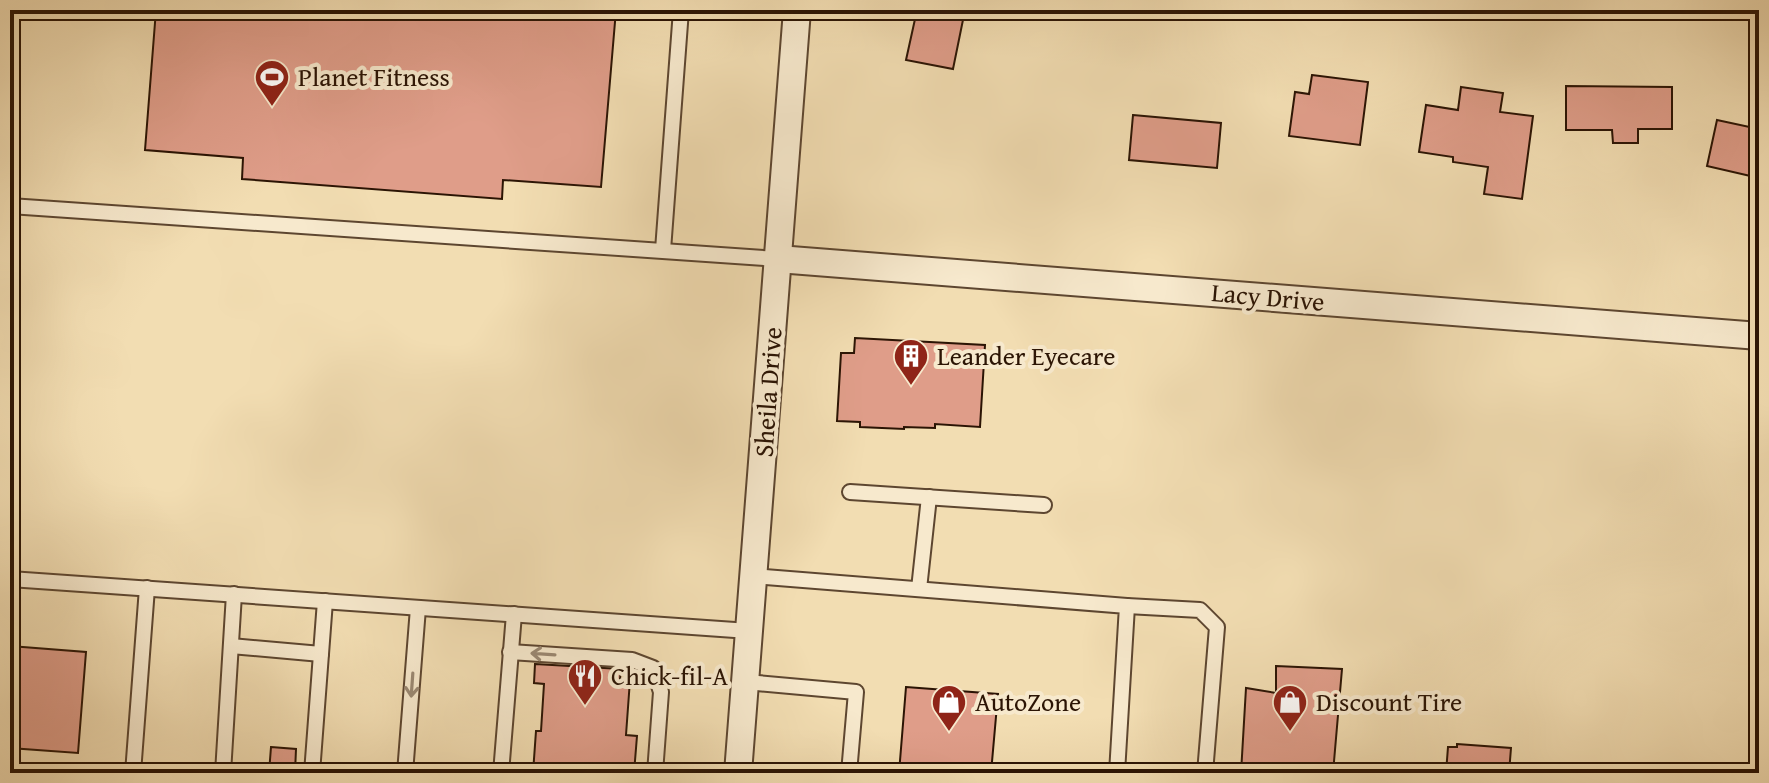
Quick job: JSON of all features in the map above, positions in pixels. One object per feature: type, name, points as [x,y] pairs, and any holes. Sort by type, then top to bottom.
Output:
[{"type":"street","name":"Sheila Drive","points":[[738,773],[797,10]]},
{"type":"street","name":"Lacy Drive","points":[[778,259],[1759,336]]},
{"type":"lane","points":[[663,250],[681,10]]},
{"type":"lane","points":[[10,206],[778,259]]},
{"type":"lane","points":[[850,492],[1044,505]]},
{"type":"lane","points":[[919,589],[929,497]]},
{"type":"lane","points":[[753,576],[1200,610],[1217,627],[1205,773]]},
{"type":"lane","points":[[10,579],[749,631]]},
{"type":"lane","points":[[133,773],[147,588]]},
{"type":"lane","points":[[223,773],[234,594]]},
{"type":"lane","points":[[312,773],[325,601]]},
{"type":"lane","points":[[1117,773],[1127,606]]},
{"type":"lane","points":[[405,773],[418,608]]},
{"type":"lane","points":[[501,773],[514,614]]},
{"type":"lane","points":[[231,646],[321,654]]},
{"type":"lane","points":[[510,652],[632,660],[653,668],[661,692],[655,773]]},
{"type":"lane","points":[[746,682],[856,692],[849,773]]},
{"type":"building","points":[[156,10],[616,10],[601,187],[503,180],[502,199],[242,179],[243,158],[145,150]]},
{"type":"building","points":[[917,10],[965,10],[953,69],[906,60]]},
{"type":"building","points":[[1312,75],[1368,82],[1360,145],[1289,136],[1295,92],[1309,94]]},
{"type":"building","points":[[1566,86],[1672,87],[1672,129],[1638,129],[1638,143],[1613,143],[1612,130],[1566,130]]},
{"type":"building","points":[[1461,87],[1503,93],[1500,112],[1533,116],[1522,199],[1484,194],[1488,167],[1453,162],[1453,157],[1419,152],[1426,105],[1458,110]]},
{"type":"building","points":[[1133,115],[1221,123],[1217,168],[1129,160]]},
{"type":"building","points":[[1717,120],[1759,129],[1759,178],[1707,166]]},
{"type":"building","name":"Leander Eyecare","points":[[855,338],[985,345],[980,427],[935,424],[935,428],[904,429],[860,427],[860,422],[837,421],[841,353],[854,353]]},
{"type":"building","points":[[10,646],[86,652],[78,753],[10,748]]},
{"type":"building","name":"Chick-fil-A","points":[[535,664],[621,669],[620,679],[630,680],[626,735],[637,736],[634,773],[533,773],[536,731],[541,731],[544,684],[534,683]]},
{"type":"building","name":"Discount Tire","points":[[1276,666],[1342,669],[1333,773],[1241,773],[1246,688],[1276,693]]},
{"type":"building","name":"AutoZone","points":[[906,687],[998,694],[991,773],[899,773]]},
{"type":"building","points":[[1457,744],[1511,748],[1509,773],[1446,773],[1448,747],[1457,747]]},
{"type":"building","points":[[271,747],[296,749],[295,773],[269,773]]},
{"type":"place","name":"Planet Fitness","points":[[272,108]]},
{"type":"place","name":"Leander Eyecare","points":[[911,387]]},
{"type":"place","name":"Chick-fil-A","points":[[585,707]]},
{"type":"place","name":"AutoZone","points":[[949,733]]},
{"type":"place","name":"Discount Tire","points":[[1290,733]]}]
